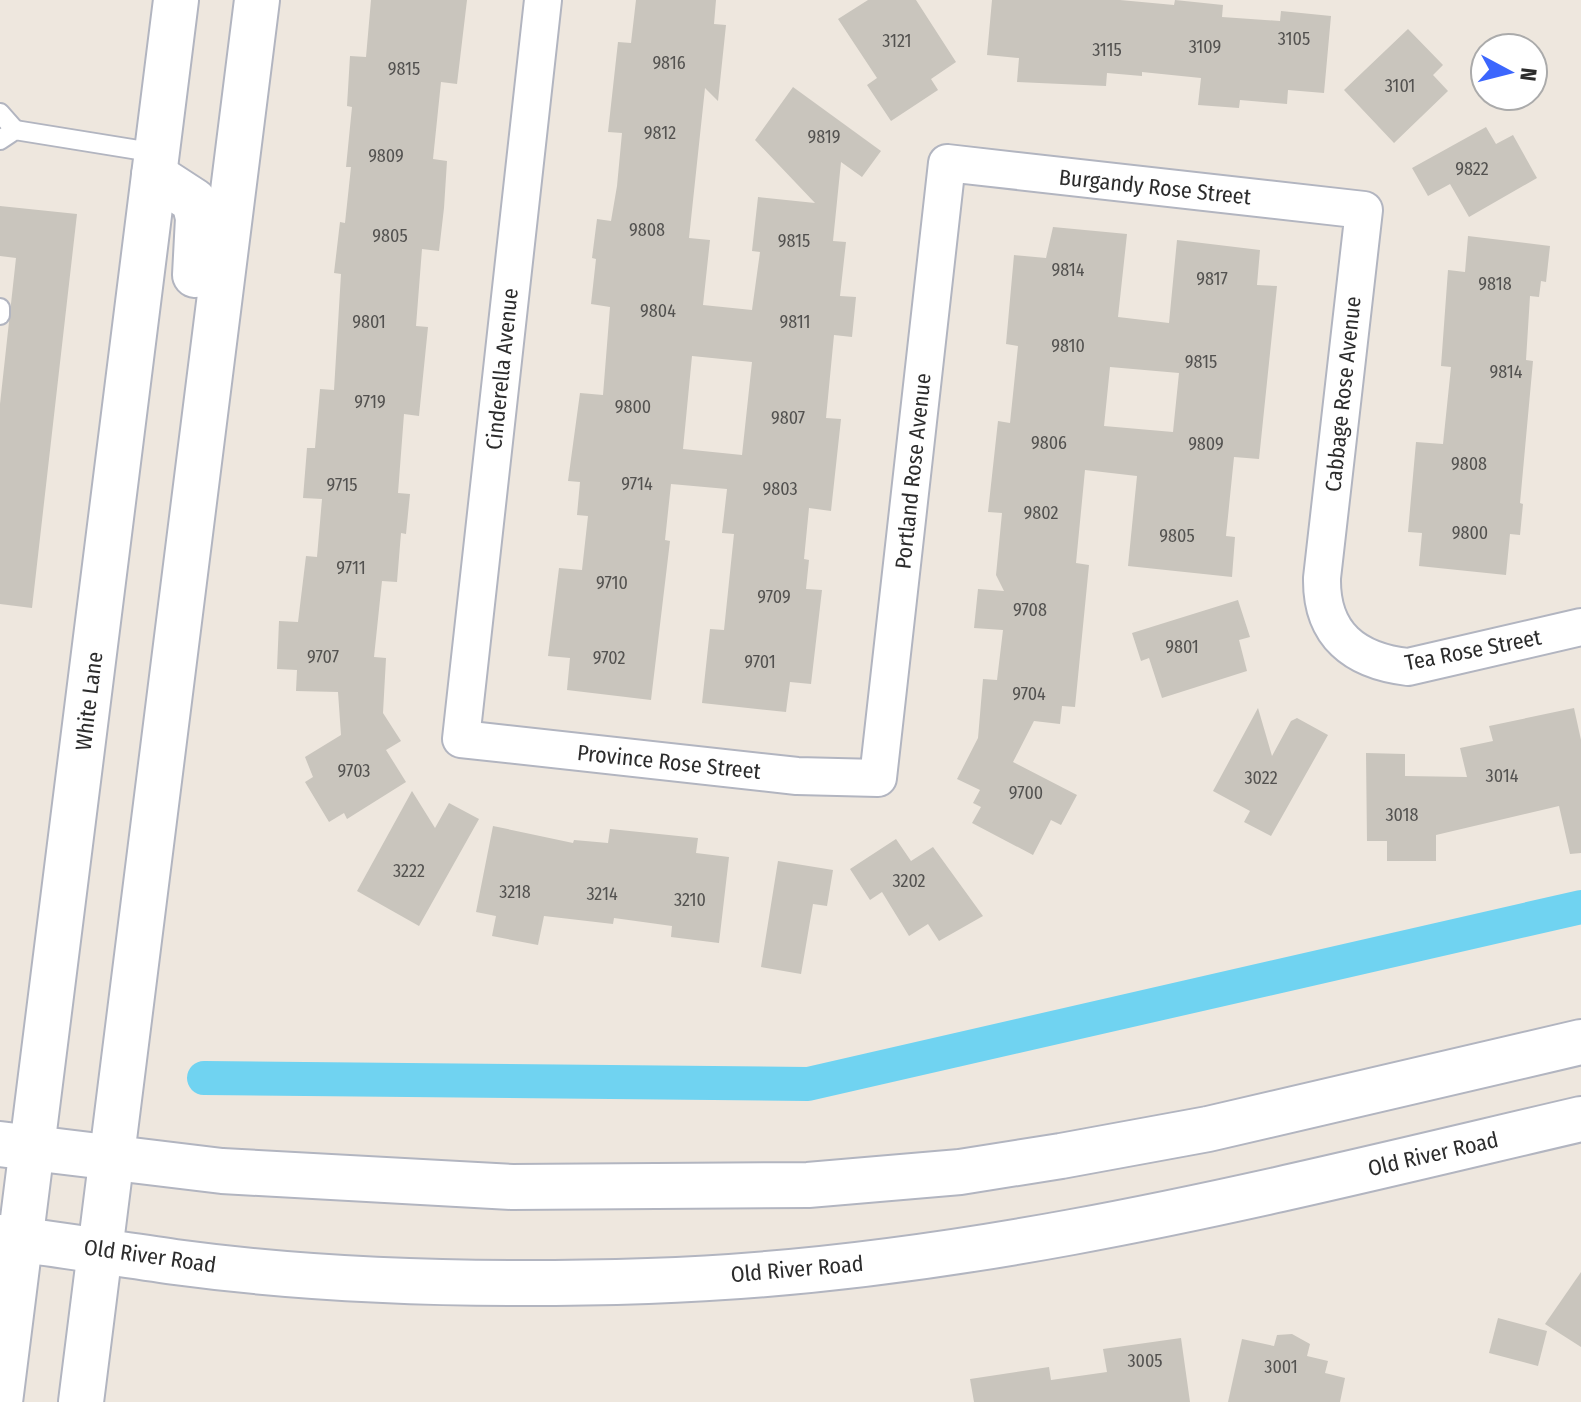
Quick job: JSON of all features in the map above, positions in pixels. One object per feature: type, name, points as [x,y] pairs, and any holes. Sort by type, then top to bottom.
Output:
[{"type":"main road","name":"White Lane","points":[[0,1402],[16,1145],[156,164],[176,0]]},
{"type":"main road","points":[[81,1402],[257,0]]},
{"type":"main road","points":[[156,164],[194,201],[198,218],[188,368],[192,394],[204,414]]},
{"type":"main road","points":[[16,1145],[222,1171],[512,1187],[808,1185],[960,1172],[1208,1129],[1581,1042]]},
{"type":"main road","name":"Old River Road","points":[[10,1238],[174,1262],[333,1277],[492,1283],[651,1281],[810,1270],[968,1252],[1072,1234],[1226,1203],[1581,1119]]},
{"type":"street","name":"Cinderella Avenue","points":[[461,739],[543,0]]},
{"type":"street","name":"Burgandy Rose Street","points":[[947,163],[1364,210]]},
{"type":"street","name":"Portland Rose Avenue","points":[[878,778],[947,163]]},
{"type":"street","name":"Cabbage Rose Avenue","points":[[1322,578],[1364,210]]},
{"type":"street","name":"Tea Rose Street","points":[[1322,578],[1327,614],[1339,635],[1357,653],[1379,664],[1408,667],[1581,627]]},
{"type":"street","name":"Province Rose Street","points":[[461,739],[797,776],[878,778]]},
{"type":"lane","points":[[0,113],[8,135],[156,164]]},
{"type":"lane","points":[[0,308],[0,315]]},
{"type":"building","points":[[371,0],[467,0],[457,84],[441,82],[433,159],[447,161],[444,208],[439,251],[422,249],[416,326],[428,327],[419,416],[404,414],[398,493],[410,494],[406,534],[401,533],[397,582],[382,581],[374,657],[386,658],[383,713],[401,741],[386,750],[406,782],[347,819],[344,813],[329,822],[305,782],[313,777],[305,757],[341,735],[338,692],[296,691],[297,670],[277,669],[279,621],[298,622],[306,556],[317,557],[322,499],[303,498],[307,448],[315,448],[320,389],[334,390],[341,274],[334,273],[340,222],[345,223],[351,167],[346,167],[352,107],[347,106],[350,56],[366,57]]},
{"type":"building","points":[[636,0],[716,0],[714,24],[726,25],[718,101],[705,88],[689,238],[710,240],[703,305],[752,310],[760,252],[752,251],[758,197],[815,203],[755,140],[793,87],[881,151],[862,177],[841,162],[833,241],[846,242],[840,296],[856,297],[852,337],[834,335],[826,418],[841,419],[831,511],[809,508],[804,559],[809,560],[806,589],[822,590],[811,684],[790,682],[786,712],[702,703],[710,629],[724,630],[734,534],[722,533],[727,489],[671,484],[665,540],[670,541],[651,700],[567,690],[570,658],[548,656],[559,568],[582,570],[588,516],[577,515],[580,482],[568,481],[580,393],[603,395],[610,307],[591,304],[596,259],[592,258],[597,219],[611,221],[617,186],[622,133],[608,132],[618,42],[631,43]],"holes":[[[692,356],[752,362],[742,455],[683,449]]]},
{"type":"building","points":[[868,0],[916,0],[956,62],[931,79],[938,90],[891,121],[867,85],[877,78],[838,19]]},
{"type":"building","points":[[992,0],[1120,0],[1174,5],[1175,0],[1223,5],[1222,17],[1280,21],[1281,11],[1331,16],[1324,93],[1288,90],[1287,104],[1240,100],[1239,108],[1198,105],[1201,78],[1142,72],[1142,76],[1107,73],[1106,86],[1017,82],[1019,58],[987,55]]},
{"type":"building","points":[[1408,29],[1443,65],[1433,75],[1448,91],[1394,143],[1344,90]]},
{"type":"building","points":[[1486,127],[1496,144],[1513,135],[1537,178],[1469,217],[1450,184],[1428,196],[1412,168]]},
{"type":"building","points":[[0,206],[77,214],[32,608],[0,604],[0,404],[16,258],[0,256]]},
{"type":"building","points":[[1053,227],[1127,234],[1118,317],[1169,323],[1177,240],[1260,250],[1257,285],[1277,286],[1259,459],[1234,457],[1226,536],[1235,537],[1232,577],[1128,566],[1137,476],[1085,470],[1076,563],[1089,565],[1075,707],[1062,706],[1060,724],[1034,721],[1013,762],[1077,795],[1061,825],[1051,820],[1033,855],[972,823],[981,807],[973,803],[980,790],[957,779],[978,738],[983,679],[997,680],[1003,630],[974,628],[978,589],[1004,591],[996,575],[1002,513],[988,512],[998,421],[1010,423],[1018,346],[1006,344],[1014,255],[1046,258]],"holes":[[[1110,367],[1179,373],[1173,432],[1104,426]]]},
{"type":"building","points":[[1468,236],[1550,246],[1546,282],[1541,281],[1539,297],[1530,296],[1526,360],[1533,361],[1520,503],[1523,504],[1520,535],[1510,534],[1506,575],[1419,566],[1422,533],[1408,532],[1416,442],[1443,444],[1451,367],[1441,366],[1448,270],[1465,272]]},
{"type":"building","points":[[1238,600],[1250,637],[1239,640],[1247,671],[1162,698],[1149,658],[1141,661],[1132,633]]},
{"type":"building","points":[[1258,708],[1272,756],[1291,721],[1297,718],[1328,735],[1271,836],[1244,822],[1250,811],[1213,791]]},
{"type":"building","points":[[1574,708],[1581,740],[1581,853],[1570,854],[1559,806],[1436,835],[1436,861],[1387,861],[1387,841],[1367,841],[1366,753],[1405,754],[1405,776],[1467,777],[1460,748],[1493,741],[1489,726]]},
{"type":"building","points":[[412,791],[435,828],[449,803],[479,819],[419,926],[357,891]]},
{"type":"building","points":[[493,826],[573,843],[574,840],[608,843],[610,829],[698,838],[696,853],[729,857],[719,943],[671,937],[672,926],[614,918],[613,924],[544,916],[538,945],[492,936],[496,916],[476,912]]},
{"type":"building","points":[[896,839],[911,861],[933,847],[983,916],[939,941],[928,924],[909,936],[882,892],[870,900],[850,869]]},
{"type":"building","points":[[778,861],[833,870],[827,906],[813,904],[801,974],[761,967]]},
{"type":"building","points":[[1581,1272],[1581,1347],[1545,1324]]},
{"type":"building","points":[[1498,1318],[1547,1331],[1538,1366],[1489,1353]]},
{"type":"building","points":[[1292,1334],[1310,1344],[1307,1356],[1328,1361],[1325,1373],[1345,1378],[1340,1402],[1228,1402],[1242,1339],[1274,1346],[1277,1335]]},
{"type":"building","points":[[1181,1338],[1190,1402],[974,1402],[970,1379],[1049,1367],[1051,1380],[1107,1372],[1103,1349]]},
{"type":"waterway","points":[[204,1078],[808,1084],[1581,907]]}]
